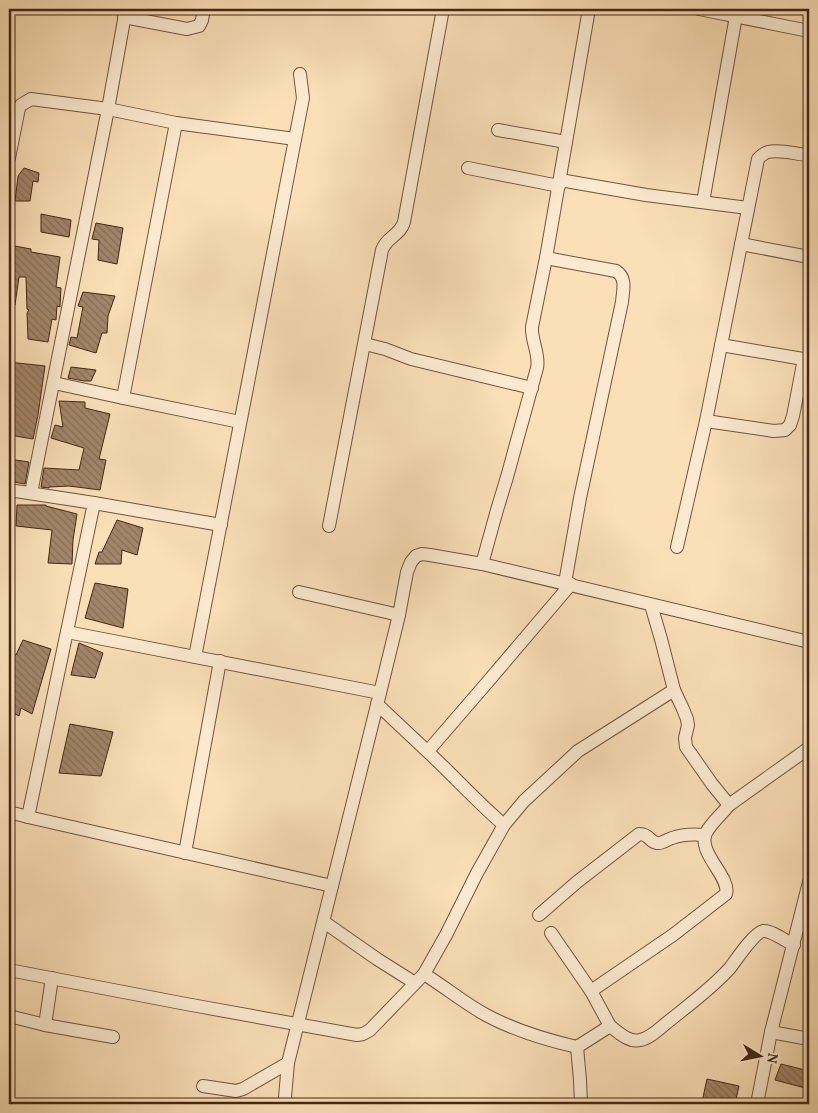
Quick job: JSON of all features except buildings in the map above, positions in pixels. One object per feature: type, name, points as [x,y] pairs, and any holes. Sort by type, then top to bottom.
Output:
[{"type":"street","points":[[31,493],[108,109],[125,13],[187,29],[199,26],[204,9]]},
{"type":"street","points":[[329,526],[382,250],[387,240],[400,231],[404,222],[443,9]]},
{"type":"street","points":[[482,564],[496,510],[508,477],[538,363],[532,327],[546,258],[589,9]]},
{"type":"street","points":[[699,9],[736,16],[759,15],[809,31]]},
{"type":"street","points":[[703,202],[736,16]]},
{"type":"street","points":[[195,657],[295,139],[302,98],[300,74]]},
{"type":"street","points":[[9,158],[19,108],[30,99],[108,109],[176,123],[295,139]]},
{"type":"street","points":[[123,398],[176,123]]},
{"type":"street","points":[[498,130],[566,142]]},
{"type":"street","points":[[677,547],[706,421],[758,159],[762,154],[778,151],[807,155]]},
{"type":"street","points":[[468,168],[559,183],[748,208]]},
{"type":"street","points":[[741,244],[809,256]]},
{"type":"street","points":[[428,751],[492,678],[568,584],[580,498],[622,302],[624,279],[622,274],[616,270],[546,258]]},
{"type":"street","points":[[364,344],[385,349],[411,359],[532,388]]},
{"type":"street","points":[[706,421],[774,431],[785,430],[790,425],[793,416],[807,360],[721,345]]},
{"type":"street","points":[[54,383],[240,422]]},
{"type":"street","points":[[9,490],[94,502],[220,525]]},
{"type":"street","points":[[28,817],[94,502]]},
{"type":"street","points":[[287,1104],[285,1097],[288,1063],[399,615],[407,572],[416,556],[422,554],[482,564],[809,642]]},
{"type":"street","points":[[299,592],[399,615]]},
{"type":"street","points":[[650,605],[674,690],[688,725],[685,738],[687,750],[729,805]]},
{"type":"street","points":[[67,632],[220,661],[378,698],[401,728],[428,751],[504,825]]},
{"type":"street","points":[[184,853],[220,661]]},
{"type":"street","points":[[9,970],[298,1025],[357,1035],[363,1034],[370,1030],[420,978],[446,935],[476,873],[504,825],[524,801],[578,751],[674,690]]},
{"type":"street","points":[[591,991],[674,935],[726,894],[727,888],[706,849],[705,835],[708,829],[729,805],[809,748]]},
{"type":"street","points":[[9,812],[332,886]]},
{"type":"street","points":[[539,915],[577,882],[640,834],[645,834],[658,843],[683,835],[705,835]]},
{"type":"street","points":[[757,1104],[771,1032],[809,882]]},
{"type":"street","points":[[324,922],[377,959],[420,978],[512,1027],[577,1047],[610,1026]]},
{"type":"street","points":[[551,933],[591,991],[610,1026],[631,1040],[641,1040],[655,1032],[703,994],[728,969],[751,941],[764,931],[770,932],[794,946]]},
{"type":"street","points":[[45,1025],[52,978]]},
{"type":"street","points":[[9,1016],[45,1025],[113,1037]]},
{"type":"street","points":[[771,1032],[809,1039]]},
{"type":"street","points":[[577,1047],[580,1104]]},
{"type":"street","points":[[202,1086],[236,1091],[243,1089],[288,1063]]}]
